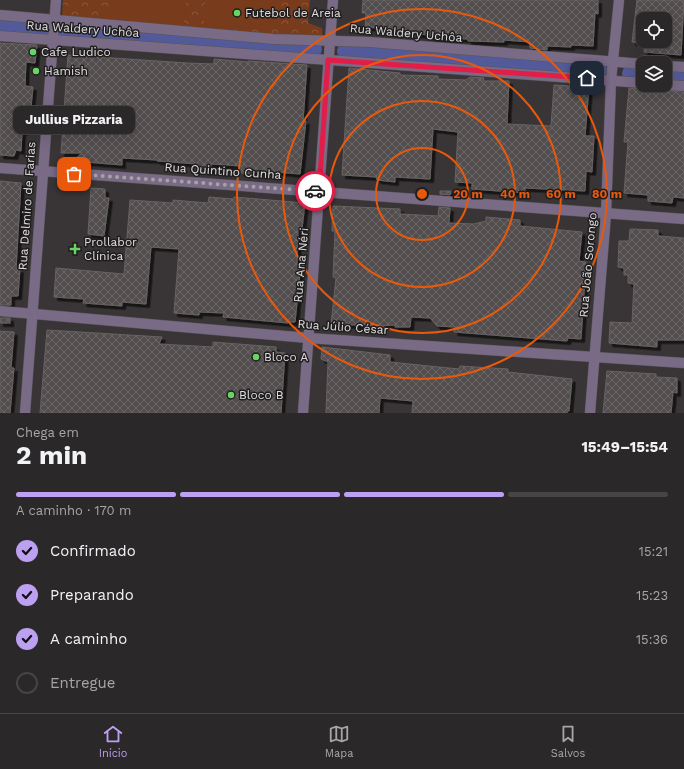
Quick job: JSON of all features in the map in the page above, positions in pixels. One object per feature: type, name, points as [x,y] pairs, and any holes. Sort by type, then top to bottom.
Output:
[{"type":"street","name":"Rua Delmiro de Farias","points":[[25,413],[56,0]]},
{"type":"street","name":"Rua Ana Néri","points":[[303,413],[333,0]]},
{"type":"street","name":"Rua João Sorongo","points":[[590,413],[606,214],[612,62],[618,0]]},
{"type":"street","name":"Rua Waldery Uchôa","points":[[0,15],[273,38],[369,42],[636,64]]},
{"type":"street","name":"Rua Waldery Uchôa","points":[[0,36],[636,82]]},
{"type":"street","points":[[672,66],[684,67]]},
{"type":"street","points":[[672,85],[684,86]]},
{"type":"street","name":"Rua Quintino Cunha","points":[[0,168],[684,219]]},
{"type":"street","name":"Rua Júlio César","points":[[0,311],[308,338],[684,363]]},
{"type":"green space","points":[[63,0],[310,0],[308,23],[322,28],[323,40],[62,16]]},
{"type":"green space","points":[[112,0],[186,0],[183,27],[110,21]]},
{"type":"green space","name":"Futebol de Areia","points":[[205,0],[270,1],[268,30],[204,25]]},
{"type":"building","points":[[363,0],[598,0],[598,14],[595,13],[593,46],[547,46],[547,50],[530,48],[530,42],[504,40],[504,42],[468,41],[468,39],[430,37],[430,35],[417,34],[417,31],[365,27],[366,13],[362,13]]},
{"type":"building","points":[[637,0],[684,0],[681,55],[644,52],[644,48],[672,48],[672,12],[636,12],[636,42],[632,42]]},
{"type":"building","points":[[0,43],[37,45],[35,63],[26,62],[25,86],[33,87],[31,107],[27,107],[25,131],[22,132],[21,151],[16,150],[14,156],[0,155]]},
{"type":"building","points":[[68,55],[187,63],[214,64],[214,59],[307,65],[303,121],[306,121],[300,174],[264,171],[264,173],[253,172],[253,174],[241,173],[241,166],[211,164],[211,170],[198,169],[198,164],[157,160],[122,158],[122,165],[73,161],[82,153],[61,153]]},
{"type":"building","points":[[349,68],[400,73],[400,75],[438,76],[438,79],[466,80],[470,77],[484,78],[483,81],[509,81],[507,124],[551,126],[554,85],[589,87],[585,136],[594,136],[592,172],[586,171],[585,191],[525,188],[525,193],[472,189],[472,183],[455,182],[458,132],[433,129],[430,179],[395,177],[395,182],[377,180],[376,177],[342,175]]},
{"type":"building","points":[[629,88],[636,88],[636,92],[684,92],[684,198],[673,197],[672,203],[648,201],[648,195],[624,193],[628,142],[624,142]]},
{"type":"building","points":[[0,181],[21,183],[16,269],[20,269],[18,296],[11,296],[11,305],[0,305]]},
{"type":"building","points":[[91,188],[105,189],[105,198],[109,198],[104,236],[88,234]]},
{"type":"building","points":[[440,191],[451,191],[450,195],[440,194]]},
{"type":"building","points":[[209,197],[234,199],[234,197],[305,203],[302,229],[298,228],[297,264],[301,264],[295,322],[288,323],[223,317],[224,313],[199,312],[199,315],[174,313],[179,249],[151,247],[146,304],[122,302],[122,306],[83,303],[84,299],[54,297],[56,268],[124,274],[130,200],[173,203],[173,200],[208,203]]},
{"type":"building","points":[[333,206],[400,209],[400,214],[438,216],[439,207],[450,208],[449,223],[474,224],[486,221],[486,217],[520,220],[520,226],[582,232],[579,261],[586,262],[581,339],[568,338],[567,341],[454,332],[455,327],[437,326],[430,318],[411,317],[410,327],[395,327],[395,325],[377,326],[331,324],[336,278],[333,277],[335,231],[332,231]]},
{"type":"building","points":[[630,229],[658,230],[658,236],[684,238],[684,340],[657,340],[657,347],[609,343],[610,322],[632,323],[634,284],[628,283],[628,275],[624,275],[624,268],[618,267],[619,241],[629,241]]},
{"type":"building","points":[[0,318],[10,318],[10,323],[0,323]]},
{"type":"building","points":[[47,330],[162,337],[159,344],[213,347],[213,342],[276,347],[276,352],[285,353],[281,413],[40,413]]},
{"type":"building","points":[[0,331],[14,332],[11,368],[14,368],[10,413],[0,413]]},
{"type":"building","points":[[322,347],[390,355],[390,362],[459,369],[460,366],[508,369],[508,372],[572,379],[569,411],[567,411],[567,413],[412,413],[413,401],[380,398],[379,413],[326,413],[328,362],[321,359]]},
{"type":"building","points":[[607,371],[656,374],[656,377],[677,378],[677,393],[673,392],[671,413],[603,413]]},
{"type":"waterway","points":[[0,26],[314,49]]},
{"type":"waterway","points":[[345,51],[599,70]]},
{"type":"waterway","points":[[630,73],[636,73]]},
{"type":"waterway","points":[[672,78],[684,79]]},
{"type":"way so far","points":[[74,174],[315,191]]},
{"type":"place","name":"Futebol de Areia","points":[[237,13]]},
{"type":"place","name":"Cafe Ludico","points":[[33,52]]},
{"type":"place","name":"Hamish","points":[[36,71]]},
{"type":"place","name":"Jullius Pizzaria","points":[[74,174]]},
{"type":"place","name":"Prollabor Clínica","points":[[75,249]]},
{"type":"place","name":"Bloco A","points":[[256,357]]},
{"type":"place","name":"Bloco B","points":[[231,395]]},
{"type":"route","points":[[315,191],[319,191],[328,60],[587,78]]}]
